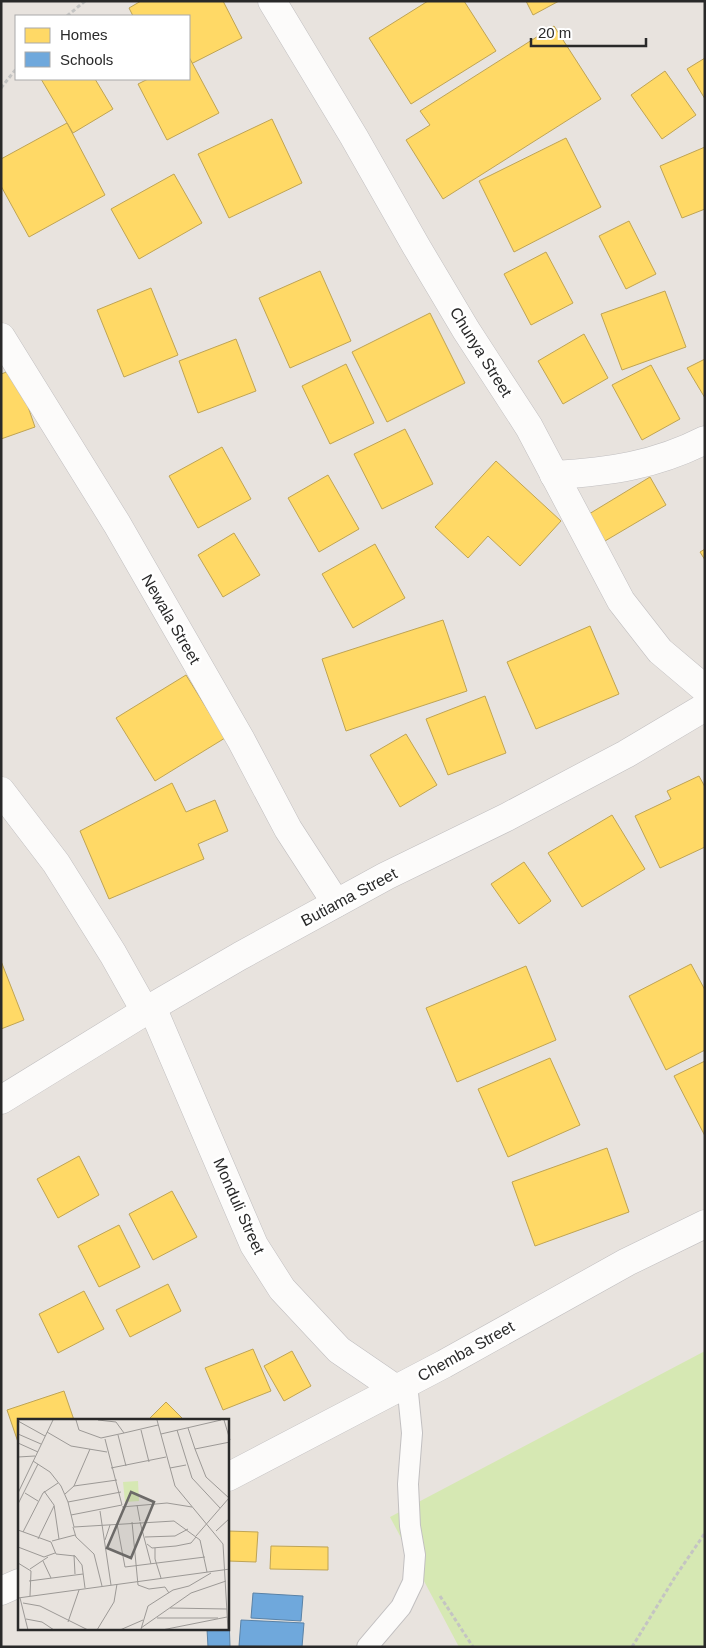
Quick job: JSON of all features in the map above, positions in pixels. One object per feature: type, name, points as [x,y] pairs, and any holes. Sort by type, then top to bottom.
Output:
[{"type":"street","name":"Chunya Street","points":[[272,1],[345,121],[461,321],[529,427],[621,602],[660,651],[705,689]]},
{"type":"street","name":"Newala Street","points":[[1,337],[116,524],[242,740],[288,829],[336,903]]},
{"type":"street","points":[[554,475],[580,474],[639,465],[686,450],[705,440]]},
{"type":"street","name":"Butiama Street","points":[[1,1100],[148,1009],[240,956],[386,876],[507,817],[626,754],[705,707]]},
{"type":"street","name":"Monduli Street","points":[[1,790],[56,863],[148,1009],[254,1245],[282,1289],[339,1350],[401,1386]]},
{"type":"street","name":"Chemba Street","points":[[229,1476],[401,1386],[627,1262],[705,1224]]},
{"type":"street","points":[[1,1591],[18,1583]]},
{"type":"lane","points":[[367,1647],[401,1607],[413,1582],[414,1555],[410,1526],[408,1484],[412,1433],[401,1386]]},
{"type":"path","points":[[68,15],[85,1]]},
{"type":"path","points":[[1,88],[15,70]]},
{"type":"path","points":[[632,1647],[675,1577],[705,1533]]},
{"type":"path","points":[[414,1555],[473,1647]]},
{"type":"green space","points":[[705,1351],[705,1647],[459,1647],[390,1517]]},
{"type":"building: Homes","points":[[141,1],[223,1],[242,38],[190,64],[190,15],[132,15],[129,8]]},
{"type":"building: Homes","points":[[428,1],[464,1],[496,51],[411,104],[369,38]]},
{"type":"building: Homes","points":[[526,1],[559,1],[533,15]]},
{"type":"building: Homes","points":[[554,26],[601,99],[443,199],[406,140],[430,125],[420,111]]},
{"type":"building: Homes","points":[[705,58],[705,99],[687,69]]},
{"type":"building: Homes","points":[[190,59],[219,113],[167,140],[138,84],[146,80],[190,80]]},
{"type":"building: Homes","points":[[665,71],[696,115],[662,139],[631,95]]},
{"type":"building: Homes","points":[[42,80],[96,80],[113,109],[73,133]]},
{"type":"building: Homes","points":[[272,119],[302,183],[229,218],[198,154]]},
{"type":"building: Homes","points":[[67,123],[105,195],[29,237],[1,186],[1,159]]},
{"type":"building: Homes","points":[[566,138],[601,207],[514,252],[479,181]]},
{"type":"building: Homes","points":[[705,147],[705,209],[682,218],[660,166]]},
{"type":"building: Homes","points":[[174,174],[202,223],[139,259],[111,209]]},
{"type":"building: Homes","points":[[629,221],[656,274],[626,289],[599,236]]},
{"type":"building: Homes","points":[[546,252],[573,303],[531,325],[504,274]]},
{"type":"building: Homes","points":[[320,271],[351,341],[290,368],[259,298]]},
{"type":"building: Homes","points":[[151,288],[178,355],[124,377],[97,310]]},
{"type":"building: Homes","points":[[665,291],[686,347],[622,370],[601,314]]},
{"type":"building: Homes","points":[[430,313],[465,383],[387,422],[352,352]]},
{"type":"building: Homes","points":[[584,334],[608,378],[563,404],[538,361]]},
{"type":"building: Homes","points":[[236,339],[256,391],[198,413],[179,361]]},
{"type":"building: Homes","points":[[705,359],[705,398],[687,368]]},
{"type":"building: Homes","points":[[346,364],[374,423],[330,444],[302,386]]},
{"type":"building: Homes","points":[[651,365],[680,419],[642,440],[612,385]]},
{"type":"building: Homes","points":[[15,369],[35,427],[1,439],[1,374]]},
{"type":"building: Homes","points":[[405,429],[433,484],[382,509],[354,454]]},
{"type":"building: Homes","points":[[222,447],[251,499],[198,528],[169,476]]},
{"type":"building: Homes","points":[[496,461],[561,521],[520,566],[488,536],[468,558],[435,527]]},
{"type":"building: Homes","points":[[328,475],[359,529],[319,552],[288,498]]},
{"type":"building: Homes","points":[[650,477],[666,505],[605,541],[589,514]]},
{"type":"building: Homes","points":[[234,533],[260,575],[223,597],[198,555]]},
{"type":"building: Homes","points":[[375,544],[405,598],[353,628],[322,574]]},
{"type":"building: Homes","points":[[705,549],[705,560],[700,552]]},
{"type":"building: Homes","points":[[443,620],[467,691],[346,731],[322,659]]},
{"type":"building: Homes","points":[[590,626],[619,694],[536,729],[507,662]]},
{"type":"building: Homes","points":[[186,675],[225,738],[155,781],[116,718]]},
{"type":"building: Homes","points":[[485,696],[506,753],[448,775],[426,719]]},
{"type":"building: Homes","points":[[406,734],[437,785],[400,807],[370,755]]},
{"type":"building: Homes","points":[[699,776],[705,787],[705,847],[660,868],[635,816],[671,799],[667,791]]},
{"type":"building: Homes","points":[[172,783],[186,812],[215,800],[228,831],[198,844],[204,859],[109,899],[80,831]]},
{"type":"building: Homes","points":[[612,815],[645,869],[582,907],[548,853]]},
{"type":"building: Homes","points":[[524,862],[551,901],[519,924],[491,884]]},
{"type":"building: Homes","points":[[1,961],[24,1020],[1,1029]]},
{"type":"building: Homes","points":[[691,964],[705,990],[705,1050],[666,1070],[629,996]]},
{"type":"building: Homes","points":[[526,966],[556,1040],[457,1082],[426,1008]]},
{"type":"building: Homes","points":[[550,1058],[580,1125],[508,1157],[478,1089]]},
{"type":"building: Homes","points":[[705,1061],[705,1136],[674,1076]]},
{"type":"building: Homes","points":[[607,1148],[629,1212],[535,1246],[512,1182]]},
{"type":"building: Homes","points":[[79,1156],[99,1195],[58,1218],[37,1179]]},
{"type":"building: Homes","points":[[172,1191],[197,1237],[153,1260],[129,1214]]},
{"type":"building: Homes","points":[[119,1225],[140,1267],[99,1287],[78,1246]]},
{"type":"building: Homes","points":[[168,1284],[181,1311],[130,1337],[116,1310]]},
{"type":"building: Homes","points":[[84,1291],[104,1329],[58,1353],[39,1314]]},
{"type":"building: Homes","points":[[253,1349],[271,1391],[223,1410],[205,1368]]},
{"type":"building: Homes","points":[[292,1351],[311,1386],[284,1401],[264,1366]]},
{"type":"building: Homes","points":[[64,1391],[74,1419],[18,1419],[18,1442],[7,1410]]},
{"type":"building: Homes","points":[[166,1402],[183,1419],[149,1419]]},
{"type":"building: Homes","points":[[229,1531],[258,1532],[256,1562],[229,1561]]},
{"type":"building: Homes","points":[[271,1546],[328,1547],[328,1570],[270,1569]]},
{"type":"building: Schools","points":[[253,1593],[303,1596],[301,1621],[251,1618]]},
{"type":"building: Schools","points":[[229,1615],[230,1647],[208,1647],[207,1630],[229,1630]]},
{"type":"building: Schools","points":[[241,1620],[304,1623],[302,1647],[239,1646]]}]
